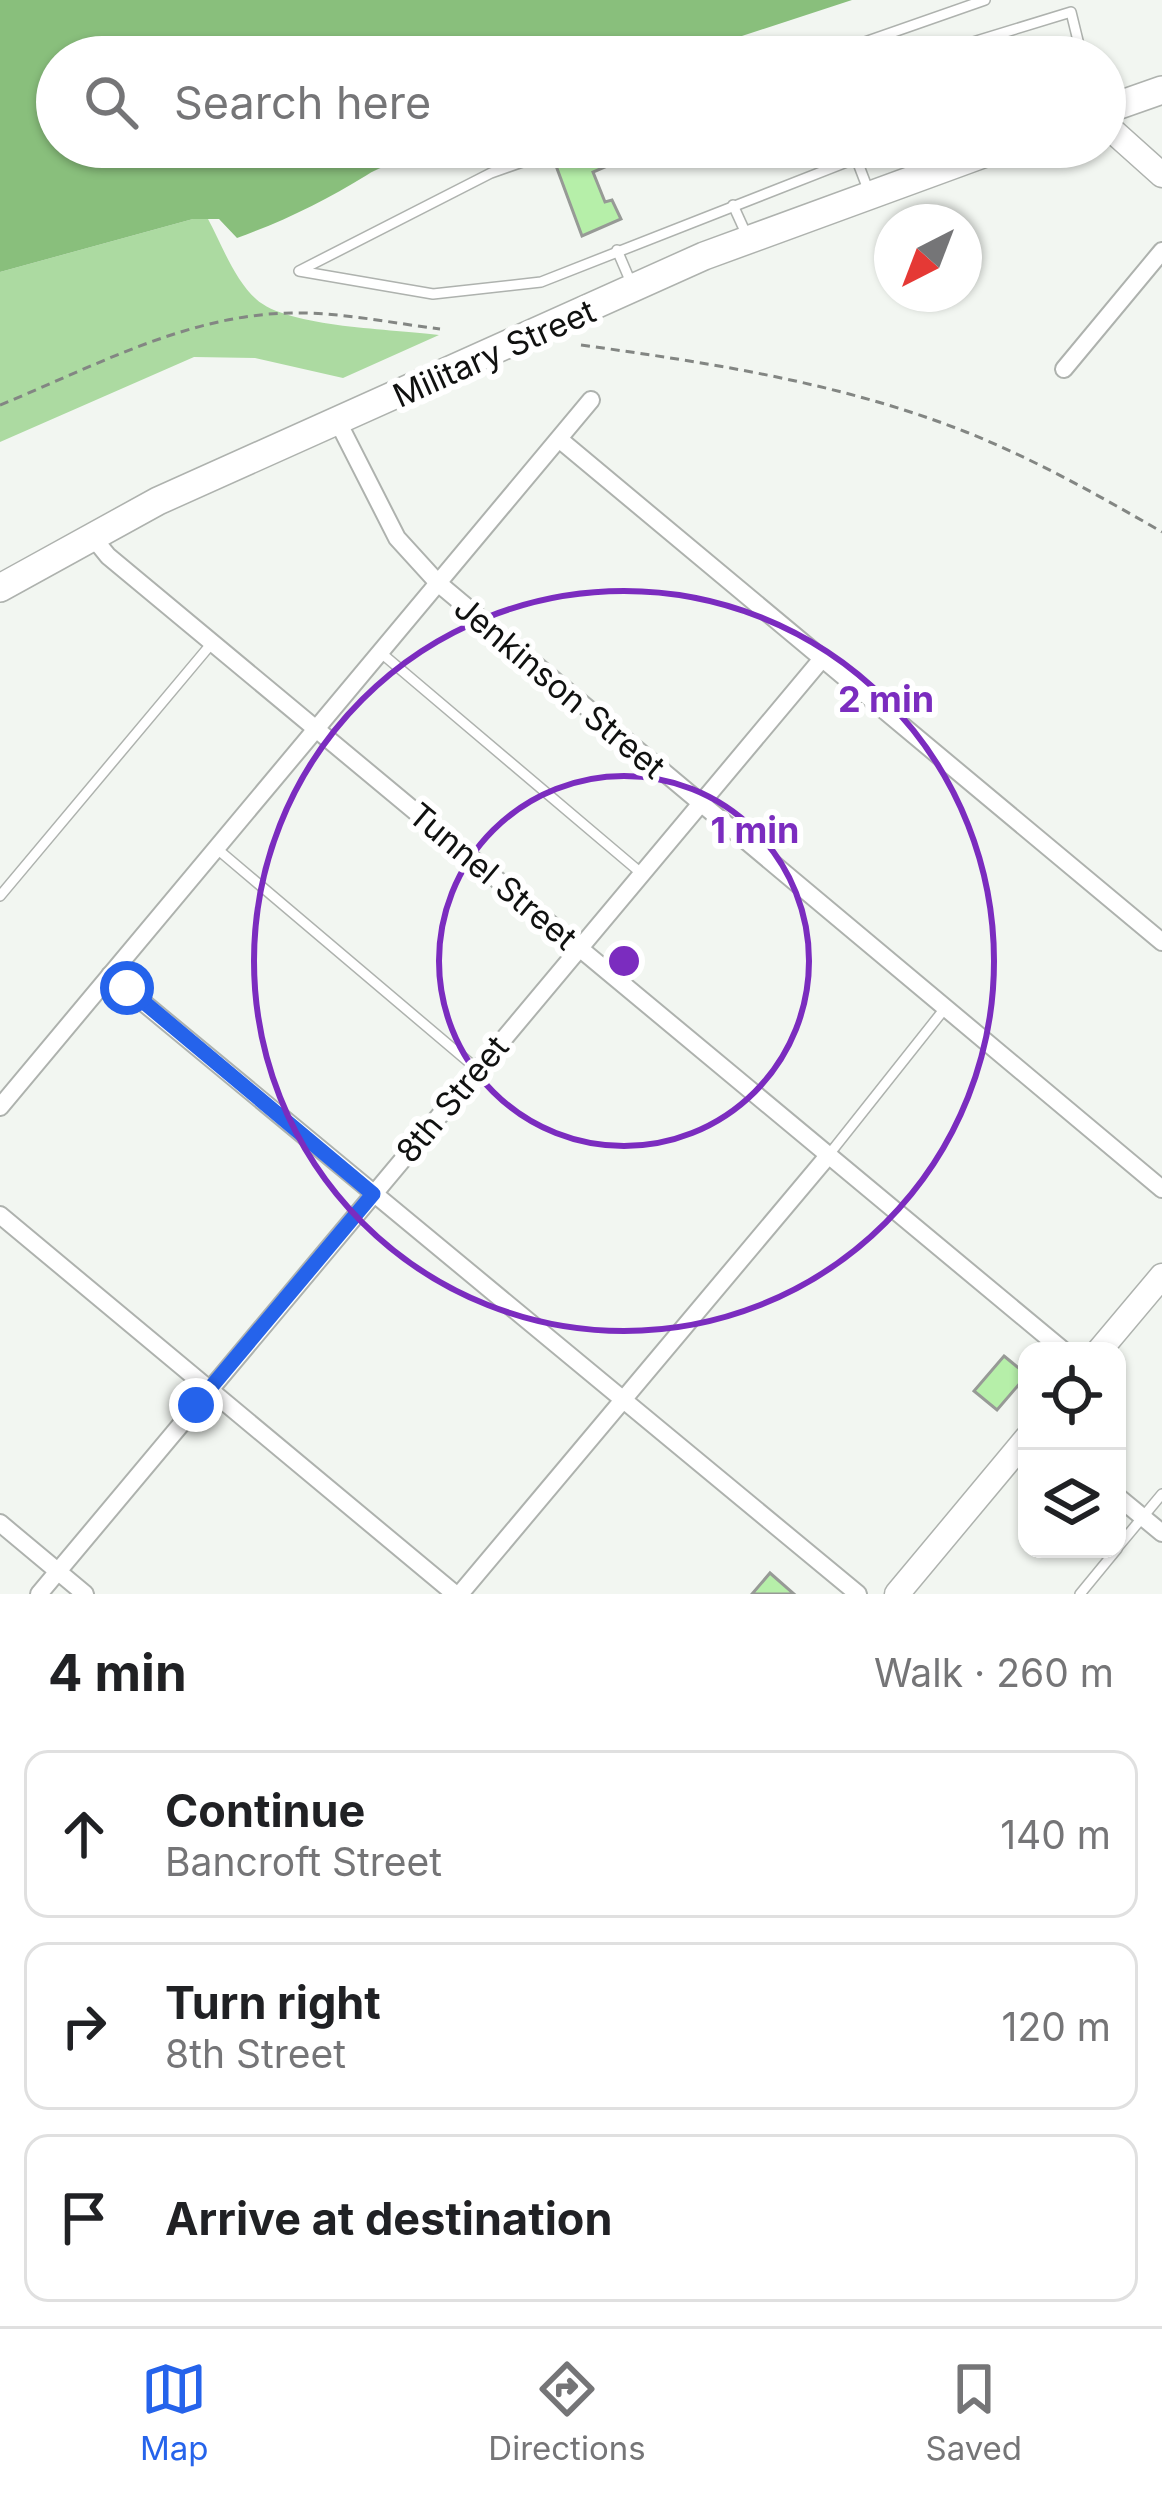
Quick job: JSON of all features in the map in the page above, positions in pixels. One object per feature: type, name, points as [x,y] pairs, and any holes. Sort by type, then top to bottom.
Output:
[{"type":"main road","points":[[1126,103],[1162,90]]},
{"type":"main road","name":"Military Street","points":[[0,588],[91,535],[338,422],[748,238],[870,194],[918,168]]},
{"type":"street","points":[[1126,143],[1162,175]]},
{"type":"street","points":[[1064,369],[1162,251]]},
{"type":"street","points":[[0,1107],[591,400]]},
{"type":"street","name":"Jenkinson Street","points":[[338,422],[398,538],[438,584],[1162,1189]]},
{"type":"street","points":[[560,439],[1162,942]]},
{"type":"street","name":"Tunnel Street","points":[[91,535],[212,643],[1053,1342]]},
{"type":"street","name":"8th Street","points":[[38,1594],[821,659]]},
{"type":"street","points":[[110,975],[858,1594]]},
{"type":"street","points":[[0,1215],[458,1594],[827,1157]]},
{"type":"street","points":[[1107,1342],[1162,1276]]},
{"type":"street","points":[[897,1594],[1018,1449]]},
{"type":"street","points":[[1126,1503],[1162,1533]]},
{"type":"street","points":[[0,1523],[85,1594]]},
{"type":"lane","points":[[882,36],[985,0]]},
{"type":"lane","points":[[993,36],[1071,12],[1077,36]]},
{"type":"lane","points":[[504,168],[299,272],[433,294],[541,282],[830,168]]},
{"type":"lane","points":[[860,168],[870,194]]},
{"type":"lane","points":[[733,206],[748,238]]},
{"type":"lane","points":[[617,250],[634,290]]},
{"type":"lane","points":[[0,896],[212,643]]},
{"type":"lane","points":[[380,652],[641,874]]},
{"type":"lane","points":[[216,848],[477,1069]]},
{"type":"lane","points":[[827,1157],[946,1007]]},
{"type":"lane","points":[[1126,1538],[1162,1494]]},
{"type":"lane","points":[[1080,1594],[1110,1558]]},
{"type":"path","points":[[0,405],[170,336],[234,318],[298,313],[440,329]]},
{"type":"path","points":[[581,346],[757,371],[887,405],[1022,455],[1162,532]]},
{"type":"shaded area","points":[[0,0],[852,0],[742,36],[36,36],[36,168],[381,168],[304,210],[237,238],[219,219],[193,219],[0,272]]},
{"type":"shaded area","points":[[193,219],[208,219],[241,282],[271,309],[316,322],[439,335],[343,378],[255,358],[194,357],[0,442],[0,272]]},
{"type":"building","points":[[557,168],[602,168],[593,172],[605,202],[612,200],[621,219],[582,236]]},
{"type":"building","points":[[1004,1356],[1018,1368],[1018,1386],[997,1410],[974,1391]]},
{"type":"building","points":[[770,1573],[794,1594],[752,1594]]},
{"type":"route","points":[[127,988],[373,1194],[196,1405]]}]
